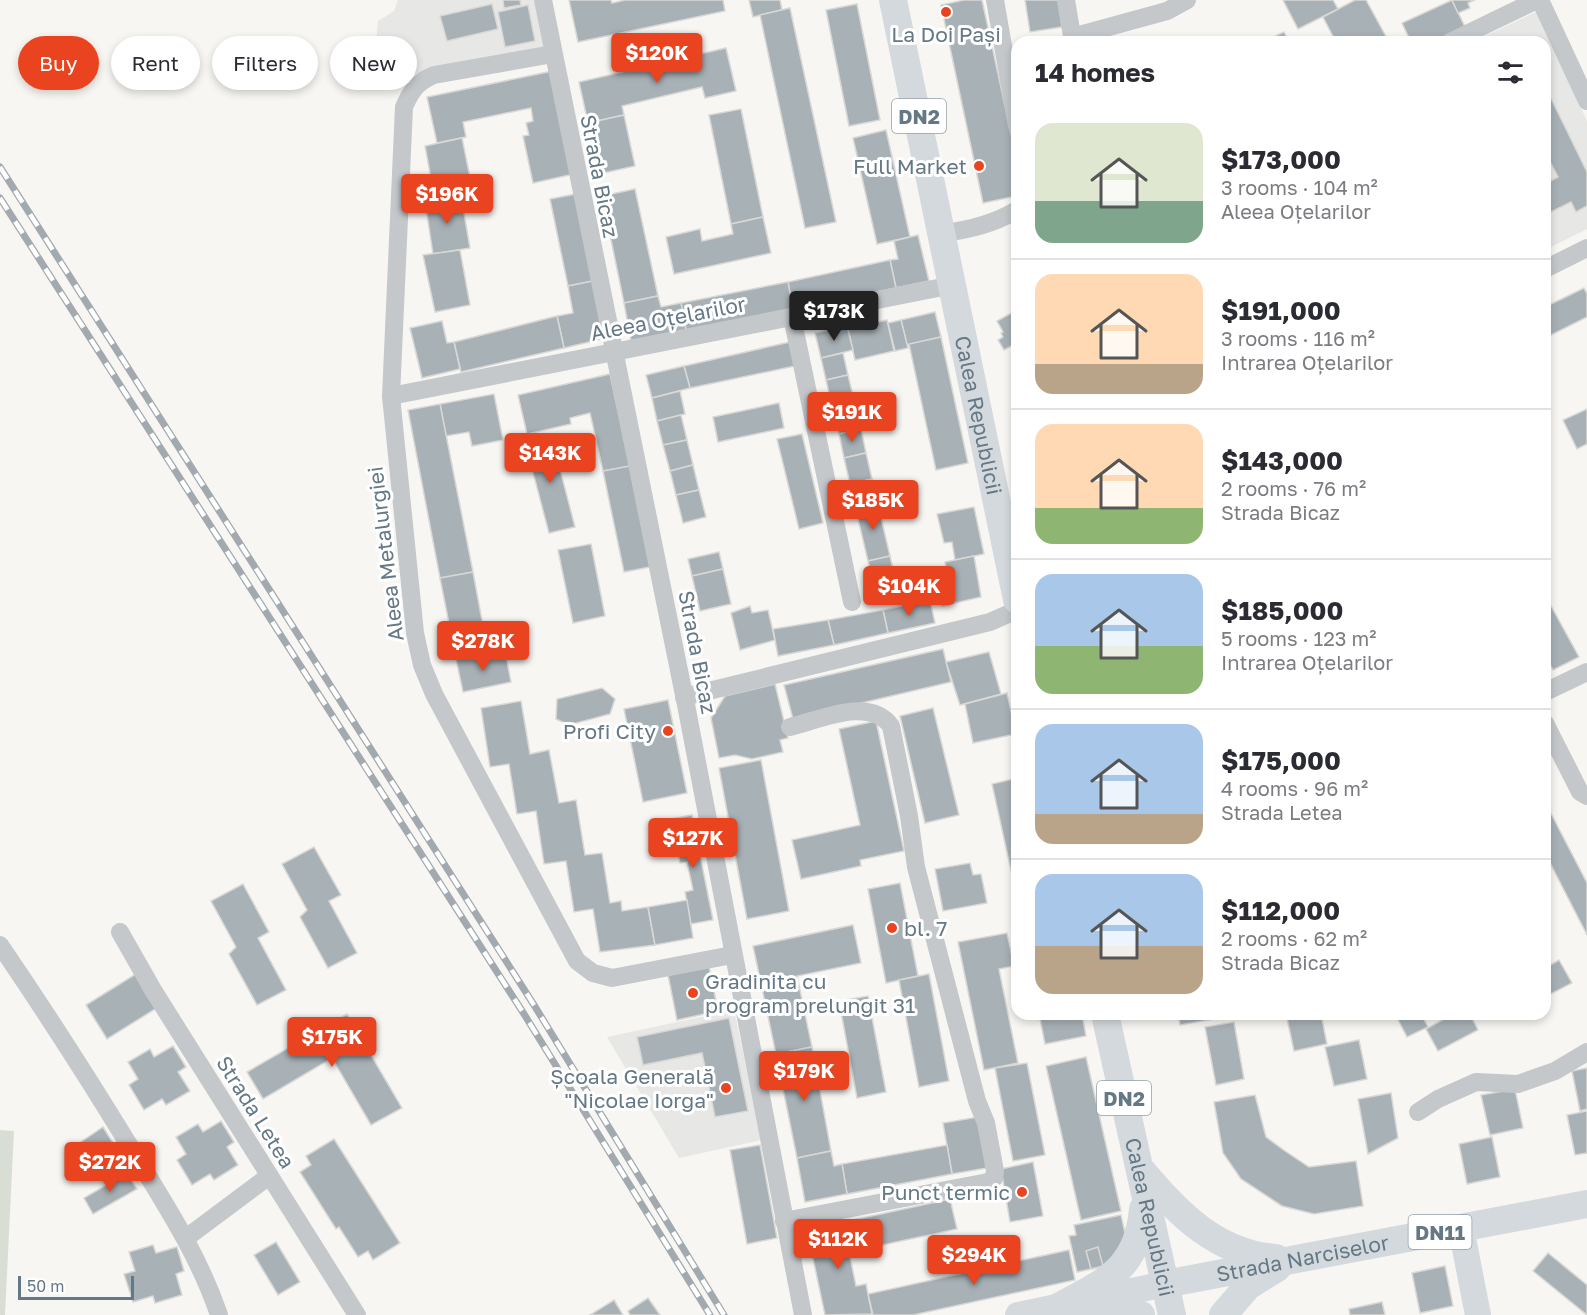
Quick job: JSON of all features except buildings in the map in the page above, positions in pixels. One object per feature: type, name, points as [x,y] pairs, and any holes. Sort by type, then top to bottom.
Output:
[{"type":"main road","name":"Calea Republicii","points":[[893,0],[944,233],[1011,570]]},
{"type":"main road","name":"Calea Republicii","points":[[1106,1020],[1172,1315]]},
{"type":"main road","name":"DN11","points":[[1142,1179],[1195,1228],[1247,1252],[1293,1260]]},
{"type":"main road","points":[[1060,1306],[1105,1282],[1130,1258],[1142,1224],[1142,1179]]},
{"type":"main road","name":"Strada Narciselor","points":[[1165,1284],[1587,1204]]},
{"type":"main road","name":"DN11","points":[[1223,1315],[1248,1286],[1293,1260]]},
{"type":"main road","points":[[1060,1306],[1123,1307],[1141,1315]]},
{"type":"street","name":"Strada Bicaz","points":[[543,0],[612,352],[684,697],[803,1315]]},
{"type":"street","points":[[995,0],[1011,92]]},
{"type":"street","points":[[1066,0],[1071,36]]},
{"type":"street","points":[[1085,36],[1167,11],[1187,0]]},
{"type":"street","points":[[1463,36],[1538,0],[1587,101]]},
{"type":"street","name":"Aleea Metalurgiei","points":[[553,54],[434,75],[422,80],[411,91],[404,107],[391,396],[409,587],[422,665],[434,694],[577,961],[593,974],[612,978],[732,955]]},
{"type":"street","points":[[944,233],[968,230],[1011,213]]},
{"type":"street","points":[[1551,266],[1587,248]]},
{"type":"street","name":"Aleea Oțelarilor","points":[[391,396],[954,285]]},
{"type":"street","points":[[792,317],[852,602]]},
{"type":"street","points":[[684,697],[990,622],[1011,613]]},
{"type":"street","points":[[1551,689],[1587,672]]},
{"type":"street","points":[[784,1221],[988,1182],[994,1178],[995,1171],[986,1123],[974,1090],[916,867],[909,816],[891,726],[884,716],[867,710],[790,727]]},
{"type":"street","points":[[1551,735],[1574,782],[1580,792],[1587,796]]},
{"type":"street","name":"Strada Letea","points":[[120,932],[357,1315]]},
{"type":"street","points":[[0,945],[53,1021],[186,1238],[208,1284],[219,1315]]},
{"type":"street","points":[[1418,1112],[1438,1099],[1476,1082],[1518,1084],[1555,1071],[1587,1052]]},
{"type":"street","points":[[186,1238],[269,1176]]},
{"type":"street","points":[[1461,1228],[1478,1315]]},
{"type":"street","name":"Strada Narciselor","points":[[1018,1315],[1165,1284]]},
{"type":"shaded area","points":[[398,0],[534,0],[545,50],[417,74],[417,36],[377,36],[378,21],[394,11]]},
{"type":"shaded area","points":[[1538,11],[1549,36],[1485,36]]},
{"type":"shaded area","points":[[1551,40],[1587,121],[1587,229],[1551,247]]},
{"type":"shaded area","points":[[734,1010],[762,1140],[679,1158],[607,1037]]},
{"type":"shaded area","points":[[0,1130],[14,1131],[5,1315],[0,1315]]},
{"type":"railway","points":[[0,167],[534,1005],[724,1315]]},
{"type":"railway","points":[[0,198],[524,1014],[710,1315]]},
{"type":"place","name":"La Doi Pași","points":[[946,12]]},
{"type":"place","name":"Full Market","points":[[979,166]]},
{"type":"place","name":"Profi City","points":[[668,731]]},
{"type":"place","name":"bl. 7","points":[[892,928]]},
{"type":"place","name":"Gradinita cu program prelungit 31","points":[[693,993]]},
{"type":"place","name":"Școala Generală \"Nicolae Iorga\"","points":[[726,1088]]},
{"type":"place","name":"Punct termic","points":[[1022,1192]]}]
